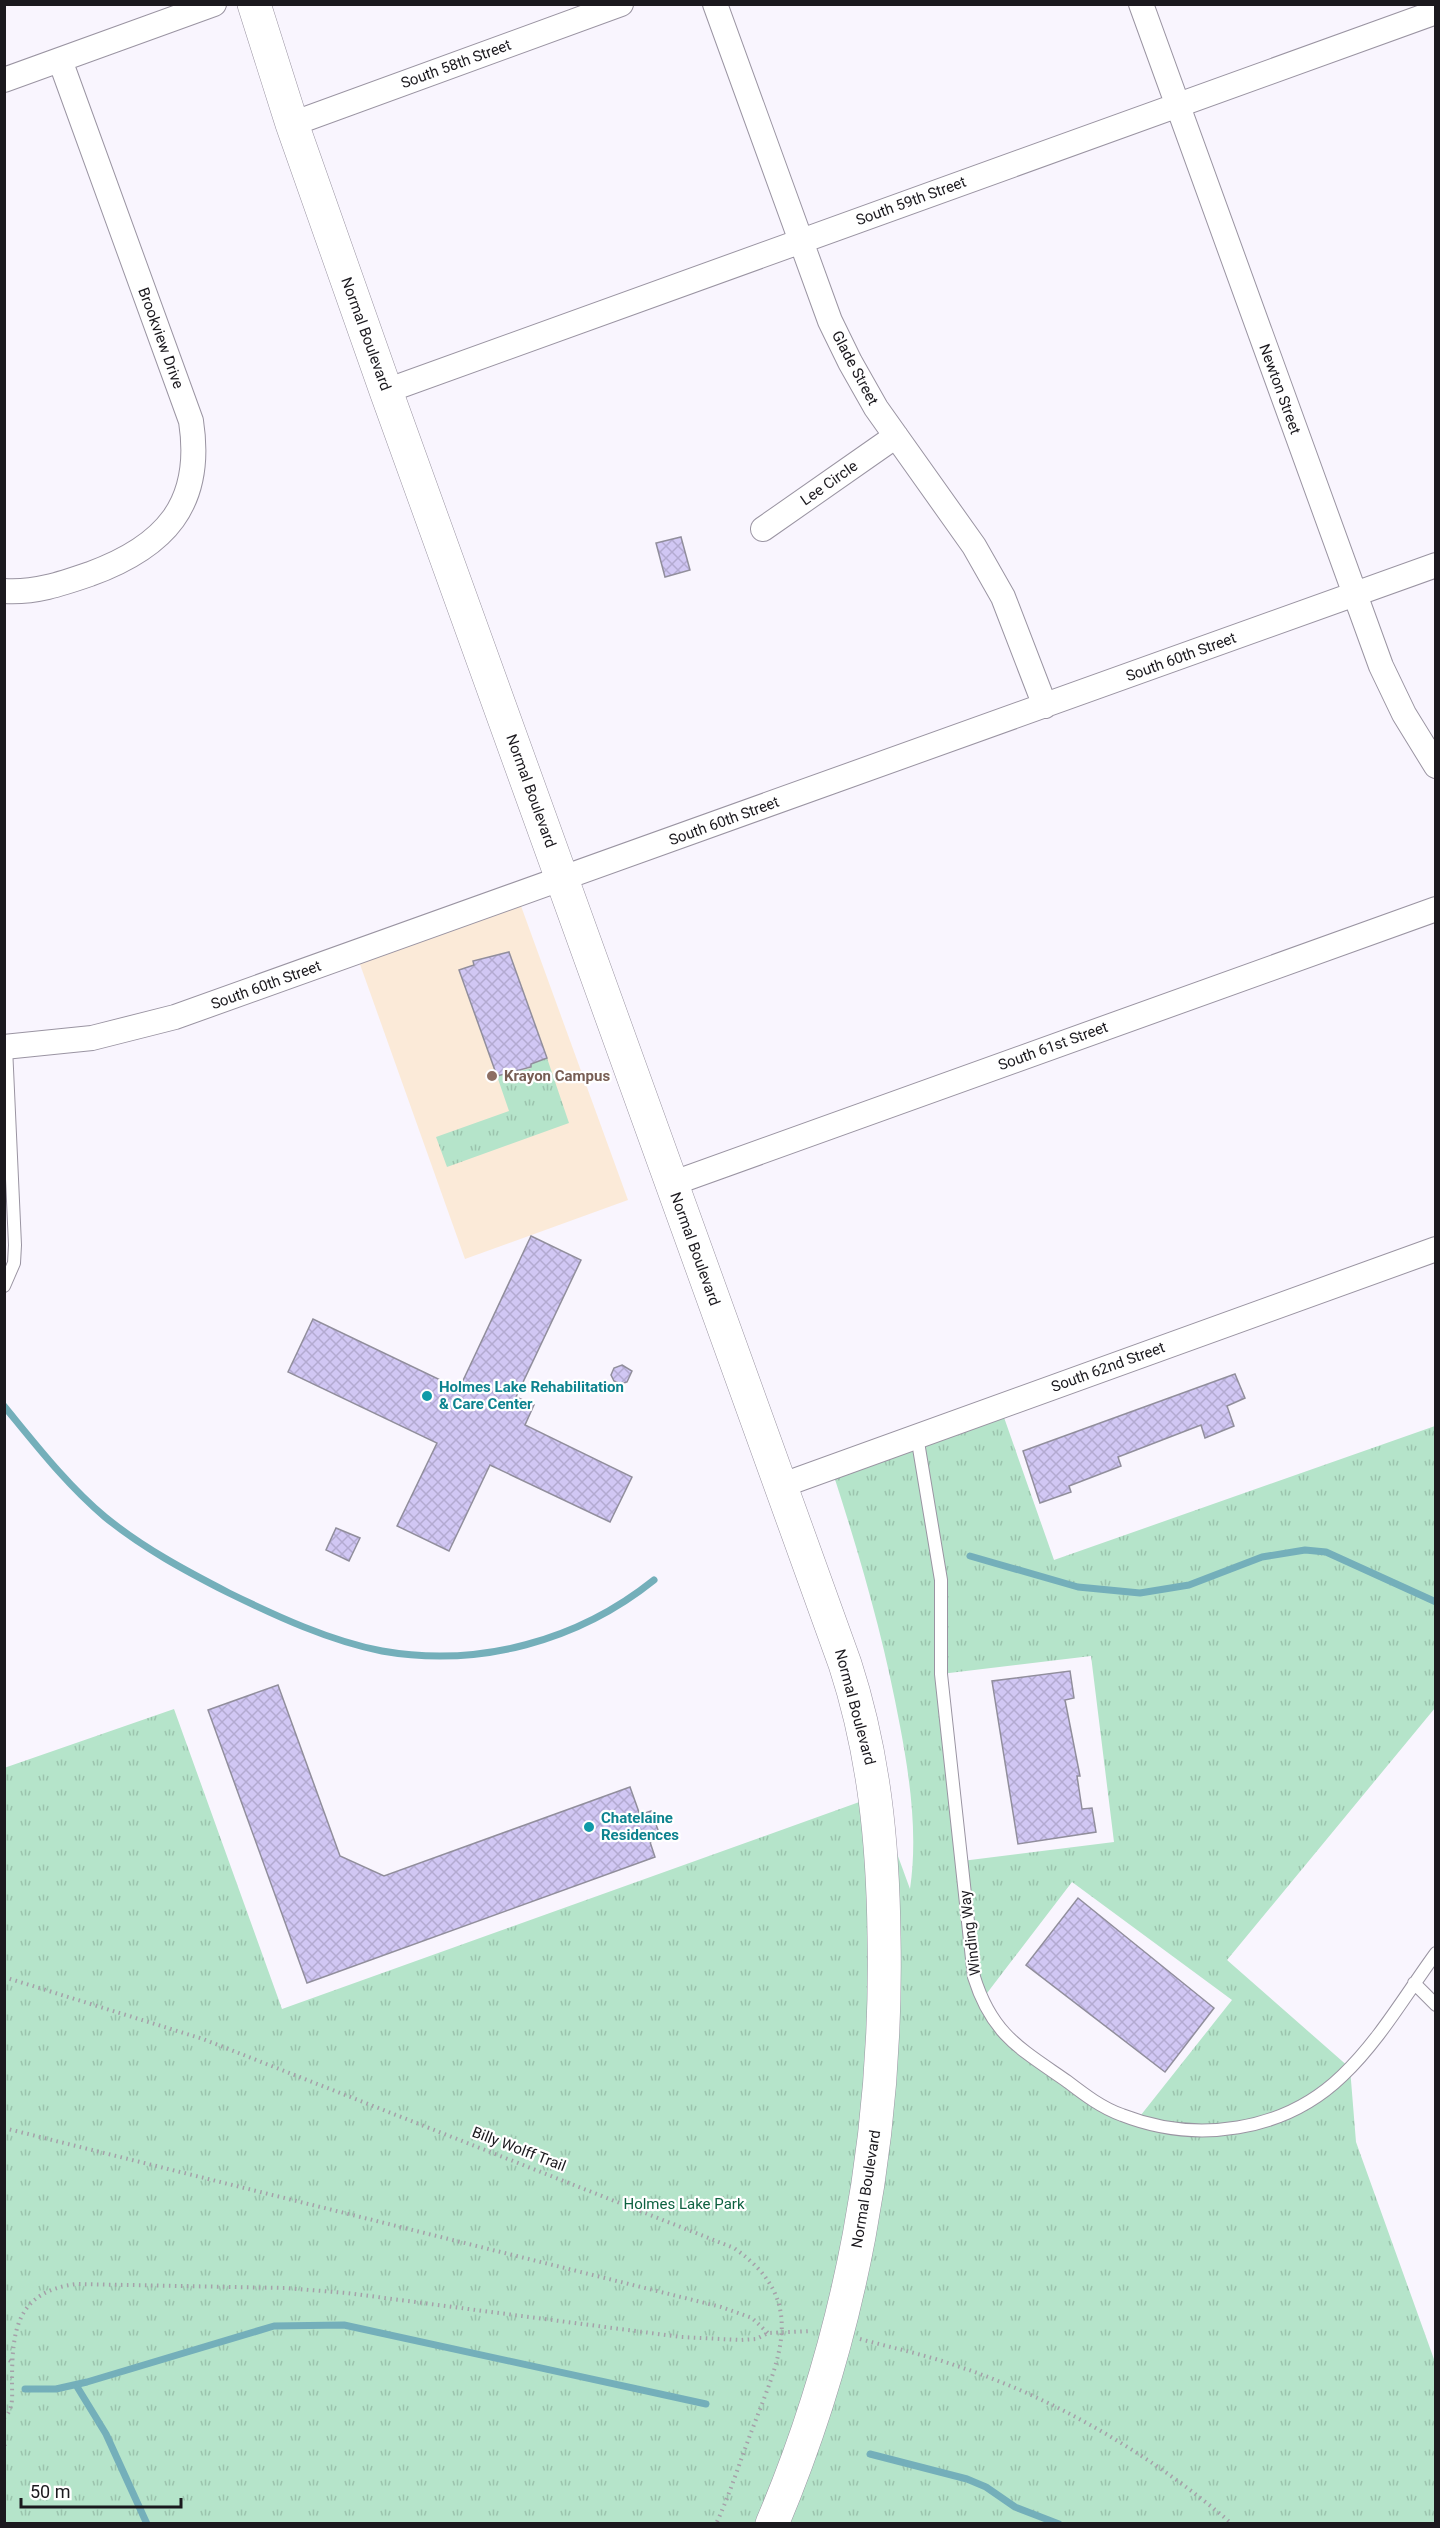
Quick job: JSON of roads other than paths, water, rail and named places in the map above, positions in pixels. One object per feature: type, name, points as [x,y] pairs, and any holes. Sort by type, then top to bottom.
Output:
[{"type":"main road","name":"Normal Boulevard","points":[[254,4],[292,124],[386,391],[855,1694],[869,1752],[880,1837],[885,1991],[879,2102],[863,2214],[837,2333],[811,2422],[772,2523]]},
{"type":"street","points":[[4,80],[214,4]]},
{"type":"street","name":"South 58th Street","points":[[292,124],[621,4]]},
{"type":"street","name":"Glade Street","points":[[715,4],[830,321],[850,362],[896,436],[974,546],[997,587],[1026,652],[1045,706]]},
{"type":"street","name":"Newton Street","points":[[1142,4],[1381,666],[1404,714],[1436,766]]},
{"type":"street","name":"South 59th Street","points":[[386,391],[1436,12]]},
{"type":"street","name":"Brookview Drive","points":[[4,591],[26,592],[52,587],[136,554],[170,523],[181,506],[191,481],[194,441],[191,421],[60,60]]},
{"type":"street","name":"Lee Circle","points":[[763,529],[896,436]]},
{"type":"street","name":"South 60th Street","points":[[5,1047],[66,1042],[149,1026],[1436,565]]},
{"type":"street","name":"South 61st Street","points":[[671,1184],[1436,909]]},
{"type":"street","name":"South 62nd Street","points":[[780,1486],[1436,1250]]},
{"type":"lane","points":[[4,1286],[14,1263],[15,1245],[5,1047]]},
{"type":"lane","name":"Winding Way","points":[[917,1436],[941,1580],[941,1674],[974,1977],[981,2001],[993,2022],[1011,2041],[1090,2099],[1120,2115],[1174,2129],[1219,2131],[1253,2126],[1285,2114],[1315,2098],[1341,2077],[1360,2058],[1436,1953]]},
{"type":"lane","points":[[1414,1983],[1436,2005]]},
{"type":"waterway","points":[[4,1406],[78,1492],[134,1539],[247,1602],[304,1627],[362,1647],[418,1655],[455,1656],[526,1645],[560,1634],[593,1619],[654,1580]]},
{"type":"waterway","points":[[970,1556],[1078,1587],[1140,1593],[1189,1585],[1262,1557],[1305,1550],[1326,1552],[1436,1602]]},
{"type":"waterway","points":[[25,2389],[56,2389],[87,2382],[274,2326],[344,2325],[706,2404]]},
{"type":"waterway","points":[[76,2385],[106,2434],[147,2524]]},
{"type":"waterway","points":[[870,2454],[967,2479],[986,2487],[1015,2507],[1059,2524]]},
{"type":"place","name":"Krayon Campus","points":[[492,1076]]},
{"type":"place","name":"Holmes Lake Rehabilitation & Care Center","points":[[427,1396]]},
{"type":"place","name":"Chatelaine Residences","points":[[589,1827]]},
{"type":"park label","name":"Holmes Lake Park","points":[[684,2204]]}]
